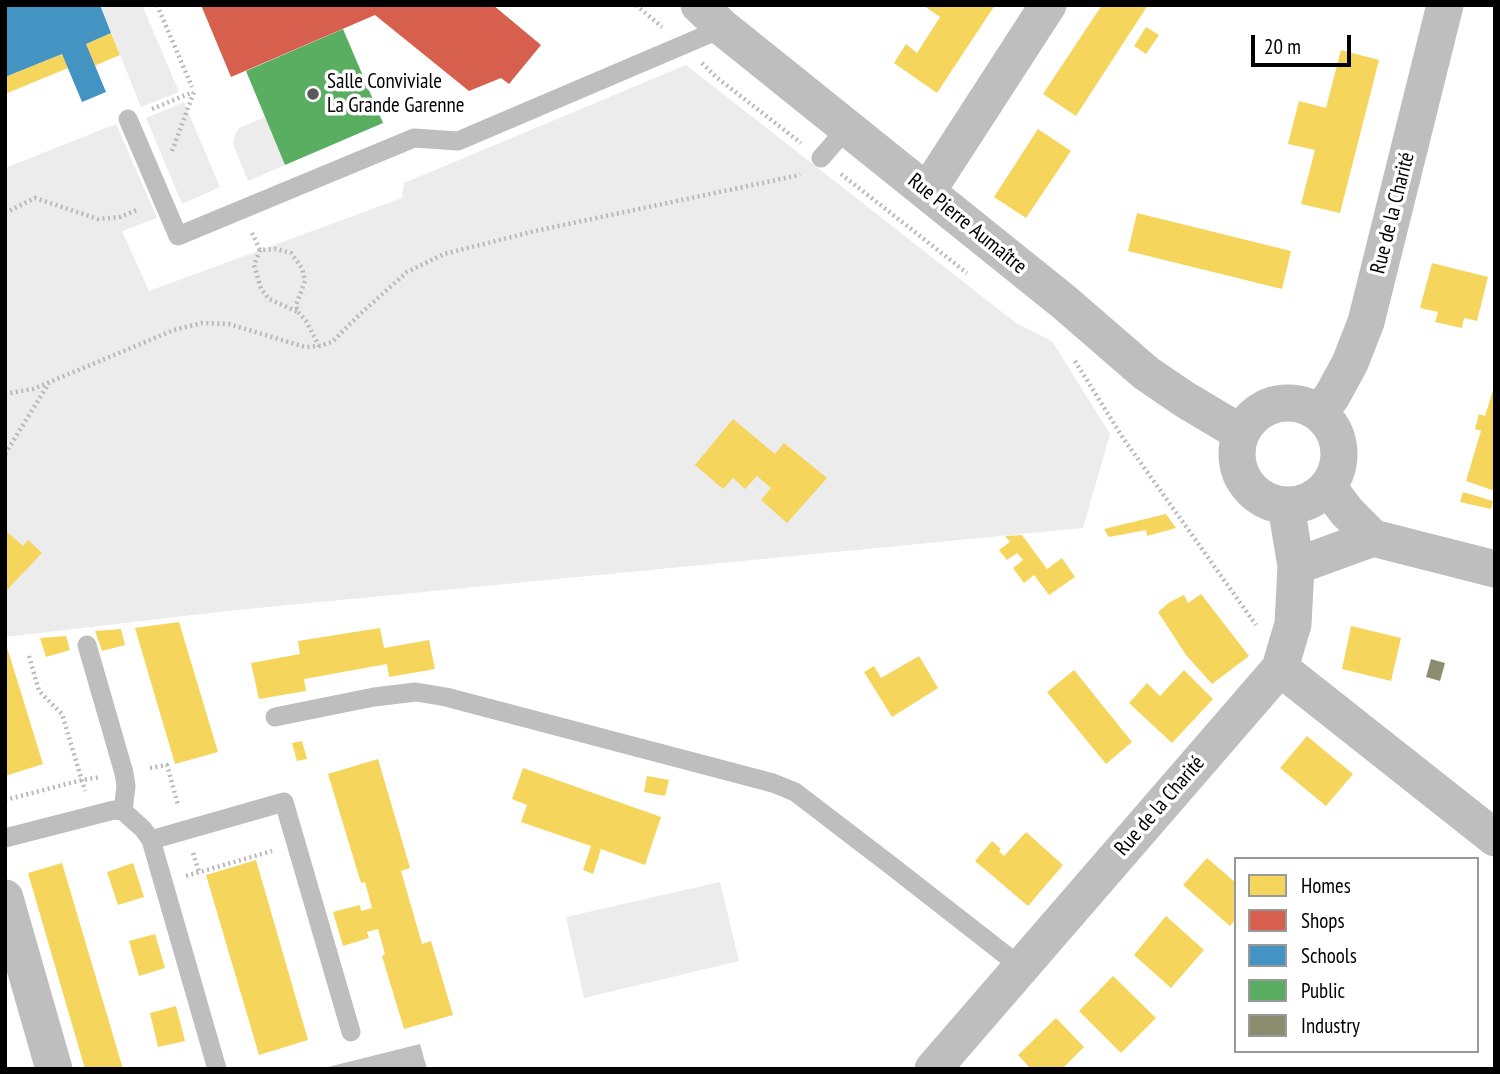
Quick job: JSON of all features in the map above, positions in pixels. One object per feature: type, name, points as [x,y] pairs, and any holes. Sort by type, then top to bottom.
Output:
[{"type":"street","points":[[927,192],[1048,5]]},
{"type":"street","name":"Rue de la Charité","points":[[1319,413],[1350,363],[1366,322],[1445,5]]},
{"type":"street","name":"Rue Pierre Aumaître","points":[[711,16],[1064,302],[1146,373],[1241,433]]},
{"type":"street","points":[[1275,404],[1306,406],[1319,413],[1331,425],[1338,440],[1340,456],[1336,473],[1328,487],[1316,498],[1302,504],[1286,506],[1259,497],[1248,487],[1237,461],[1241,433],[1249,420],[1261,410],[1275,404]]},
{"type":"street","points":[[1328,487],[1347,512],[1373,538],[1495,569]]},
{"type":"street","name":"Rue de la Charité","points":[[933,1069],[1281,665],[1293,624],[1296,566],[1286,506]]},
{"type":"street","points":[[1296,566],[1373,538]]},
{"type":"street","points":[[1281,665],[1495,838]]},
{"type":"street","points":[[5,898],[54,1069]]},
{"type":"lane","points":[[128,119],[178,236],[414,138],[458,141],[685,44],[711,16]]},
{"type":"lane","points":[[821,158],[847,128]]},
{"type":"lane","points":[[86,645],[124,773],[126,786],[123,811]]},
{"type":"lane","points":[[275,717],[373,697],[416,692],[446,696],[773,783],[795,792],[1021,967]]},
{"type":"lane","points":[[151,840],[284,802],[351,1032]]},
{"type":"lane","points":[[5,838],[114,810],[123,811],[143,829],[151,840],[217,1069]]},
{"type":"path","points":[[158,5],[192,87]]},
{"type":"path","points":[[685,44],[716,77],[973,278]]},
{"type":"path","points":[[5,213],[35,198],[99,219],[120,217],[148,204],[158,188],[194,92],[128,119]]},
{"type":"path","points":[[5,394],[33,389],[174,330],[202,323],[229,324],[305,347],[319,346],[332,342],[407,272],[444,254],[535,231],[795,177],[821,158]]},
{"type":"path","points":[[243,209],[260,250],[254,265],[261,289],[269,299],[298,312],[319,346]]},
{"type":"path","points":[[260,250],[276,248],[291,253],[302,268],[305,281],[297,299],[298,312]]},
{"type":"path","points":[[1070,352],[1123,438],[1281,665]]},
{"type":"path","points":[[5,454],[49,383]]},
{"type":"path","points":[[29,656],[39,691],[62,714],[91,816]]},
{"type":"path","points":[[164,883],[296,843]]},
{"type":"shaded area","points":[[100,5],[142,5],[179,92],[141,107]]},
{"type":"shaded area","points":[[686,65],[1016,323],[1052,341],[1110,434],[1083,528],[227,611],[5,637],[5,168],[116,124],[157,218],[122,231],[149,291],[402,198],[404,183]]},
{"type":"shaded area","points":[[184,102],[220,187],[182,204],[146,118]]},
{"type":"shaded area","points":[[265,117],[285,165],[248,181],[233,144],[235,134],[239,128]]},
{"type":"shaded area","points":[[720,882],[739,961],[584,998],[566,917]]},
{"type":"shaded area","points":[[420,1044],[427,1069],[320,1069]]},
{"type":"building: Homes","points":[[923,5],[995,5],[937,93],[894,63],[906,44],[917,53],[940,17]]},
{"type":"building: Homes","points":[[1102,5],[1148,5],[1076,116],[1043,94]]},
{"type":"building: Homes","points":[[1146,27],[1159,35],[1146,54],[1134,46]]},
{"type":"building: Homes","points":[[111,33],[120,55],[94,66],[86,44]]},
{"type":"building: Homes","points":[[1341,50],[1379,60],[1340,213],[1301,204],[1315,150],[1288,144],[1299,101],[1326,108]]},
{"type":"building: Homes","points":[[62,54],[68,68],[5,94],[5,77]]},
{"type":"building: Homes","points":[[1038,129],[1071,151],[1026,218],[994,197]]},
{"type":"building: Homes","points":[[1137,213],[1291,251],[1282,289],[1128,251]]},
{"type":"building: Homes","points":[[1432,263],[1488,277],[1477,321],[1464,318],[1462,328],[1435,322],[1438,312],[1420,308]]},
{"type":"building: Homes","points":[[1494,387],[1495,491],[1466,481],[1481,431],[1475,429],[1479,414],[1485,416]]},
{"type":"building: Homes","points":[[733,419],[775,454],[784,443],[827,478],[787,523],[761,500],[771,488],[757,476],[745,489],[733,478],[723,489],[695,465]]},
{"type":"building: Homes","points":[[1463,492],[1493,501],[1491,509],[1460,502]]},
{"type":"building: Homes","points":[[1166,514],[1176,528],[1147,536],[1146,530],[1109,537],[1104,529]]},
{"type":"building: Homes","points":[[5,530],[23,546],[28,540],[42,553],[5,592]]},
{"type":"building: Homes","points":[[1022,535],[1047,569],[1062,558],[1075,577],[1049,595],[1034,575],[1024,583],[1013,568],[1023,560],[1017,553],[1007,560],[999,550],[1010,542],[1005,536]]},
{"type":"building: Homes","points":[[1201,594],[1249,656],[1212,684],[1186,655],[1158,612],[1184,595],[1188,603]]},
{"type":"building: Homes","points":[[179,622],[218,752],[175,764],[135,628]]},
{"type":"building: Homes","points":[[1351,626],[1401,638],[1391,681],[1342,669]]},
{"type":"building: Homes","points":[[380,628],[384,648],[429,640],[435,669],[389,677],[387,664],[304,679],[306,691],[259,699],[251,663],[300,654],[298,641]]},
{"type":"building: Homes","points":[[121,629],[125,645],[102,651],[95,631]]},
{"type":"building: Homes","points":[[66,636],[70,650],[46,657],[40,638]]},
{"type":"building: Homes","points":[[5,641],[43,764],[5,776]]},
{"type":"building: Homes","points":[[919,656],[938,688],[892,717],[864,672],[874,666],[881,678]]},
{"type":"building: Homes","points":[[1074,670],[1132,742],[1106,764],[1047,692]]},
{"type":"building: Homes","points":[[1184,670],[1213,699],[1172,743],[1129,703],[1147,683],[1160,696]]},
{"type":"building: Homes","points":[[1307,736],[1353,774],[1326,806],[1280,768]]},
{"type":"building: Homes","points":[[302,741],[307,759],[297,761],[292,743]]},
{"type":"building: Homes","points":[[378,759],[410,868],[401,871],[422,944],[431,941],[453,1015],[404,1029],[382,956],[385,954],[378,929],[367,932],[369,938],[343,946],[333,912],[360,905],[361,911],[372,908],[365,882],[361,883],[328,774]]},
{"type":"building: Homes","points":[[523,768],[661,817],[645,865],[601,849],[593,874],[583,870],[591,846],[521,822],[527,805],[512,799]]},
{"type":"building: Homes","points":[[647,776],[669,780],[665,796],[644,792]]},
{"type":"building: Homes","points":[[1026,832],[1063,865],[1028,906],[975,861],[992,841],[1004,856]]},
{"type":"building: Homes","points":[[1207,858],[1234,881],[1234,921],[1230,926],[1183,885]]},
{"type":"building: Homes","points":[[256,860],[308,1040],[259,1055],[206,875]]},
{"type":"building: Homes","points":[[62,863],[123,1069],[85,1069],[28,873]]},
{"type":"building: Homes","points":[[133,863],[144,897],[118,905],[107,872]]},
{"type":"building: Homes","points":[[1166,916],[1204,950],[1171,988],[1134,955]]},
{"type":"building: Homes","points":[[155,934],[165,968],[139,976],[129,941]]},
{"type":"building: Homes","points":[[1113,976],[1156,1018],[1121,1053],[1079,1011]]},
{"type":"building: Homes","points":[[176,1006],[185,1041],[158,1047],[150,1013]]},
{"type":"building: Homes","points":[[1056,1018],[1084,1047],[1062,1069],[1031,1069],[1018,1055]]},
{"type":"building: Shops","points":[[201,5],[493,5],[541,45],[509,84],[501,78],[469,91],[375,15],[231,77]]},
{"type":"building: Schools","points":[[5,5],[100,5],[111,33],[86,44],[106,92],[82,102],[62,54],[5,77]]},
{"type":"building: Public","name":"Salle Conviviale La Grande Garenne","points":[[343,29],[383,123],[285,165],[246,71]]},
{"type":"building: Industry","points":[[1431,659],[1445,663],[1440,681],[1426,677]]},
{"type":"place","name":"Salle Conviviale La Grande Garenne","points":[[313,94]]}]
